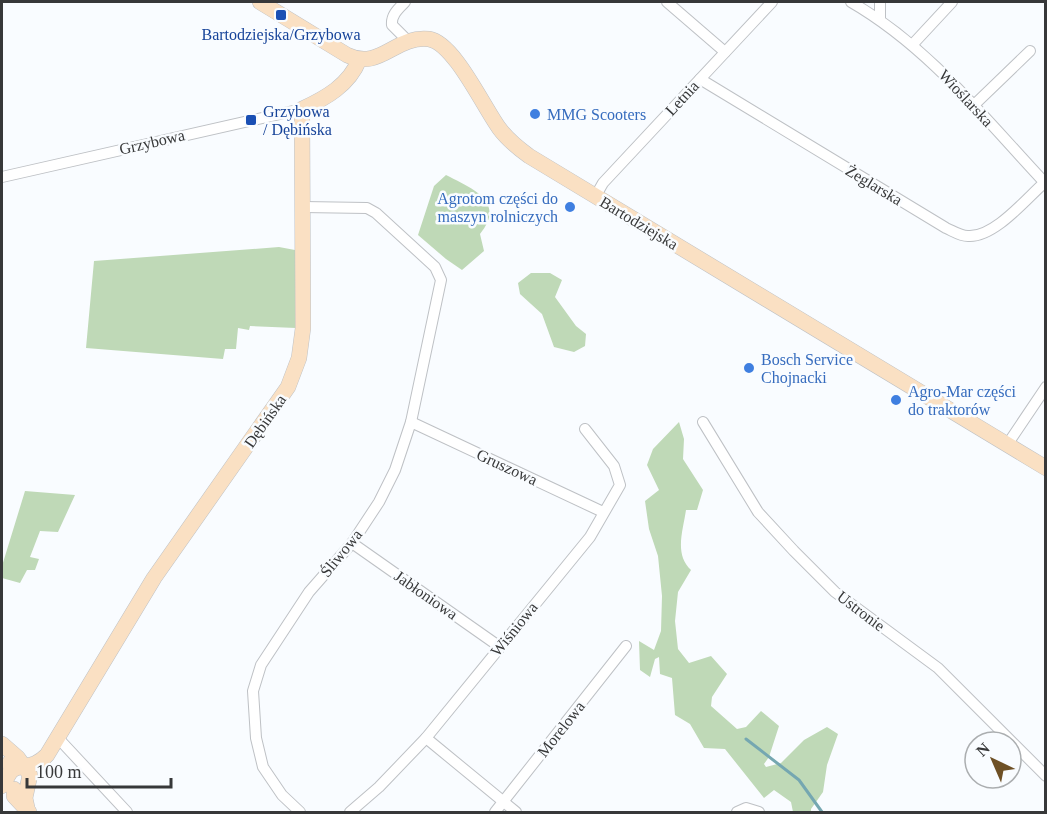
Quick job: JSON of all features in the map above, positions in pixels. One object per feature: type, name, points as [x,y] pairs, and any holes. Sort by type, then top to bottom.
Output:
[{"type":"street","points":[[260,2],[343,53],[359,60],[372,60],[408,41],[392,26],[391,22],[396,11],[405,2]]},
{"type":"street","points":[[667,2],[724,52]]},
{"type":"street","name":"Letnia","points":[[595,197],[603,183],[772,2]]},
{"type":"street","name":"Wioślarska","points":[[851,2],[880,18],[913,44],[1045,183]]},
{"type":"street","points":[[880,2],[880,18]]},
{"type":"street","points":[[913,44],[952,2]]},
{"type":"street","name":"Bartodziejska","points":[[408,41],[429,39],[445,47],[508,139],[535,160],[1046,468]]},
{"type":"street","points":[[973,106],[1030,51]]},
{"type":"street","points":[[302,109],[344,83],[359,60]]},
{"type":"street","name":"Żeglarska","points":[[700,79],[960,235],[979,236],[992,230],[1045,183]]},
{"type":"street","name":"Grzybowa","points":[[2,177],[302,109]]},
{"type":"street","name":"Dębińska","points":[[14,782],[47,755],[154,578],[275,408],[291,381],[303,328],[302,109]]},
{"type":"street","name":"Śliwowa","points":[[297,811],[282,795],[263,767],[256,738],[253,691],[261,665],[309,592],[352,543],[379,502],[395,470],[411,422],[441,280],[435,267],[376,213],[367,208],[303,207]]},
{"type":"street","points":[[1007,445],[1046,387]]},
{"type":"street","name":"Gruszowa","points":[[411,422],[603,512]]},
{"type":"street","name":"Ustronie","points":[[703,422],[758,512],[794,551],[835,592],[938,668],[1046,776]]},
{"type":"street","name":"Wiśniowa","points":[[350,813],[379,787],[426,738],[590,537],[620,485],[614,466],[585,429]]},
{"type":"street","name":"Jabłoniowa","points":[[352,543],[500,647]]},
{"type":"street","name":"Morelowa","points":[[495,813],[626,646]]},
{"type":"street","points":[[58,738],[127,813]]},
{"type":"street","points":[[426,738],[516,813]]},
{"type":"street","points":[[2,745],[18,758],[14,782],[29,812]]},
{"type":"street","points":[[737,812],[746,808],[759,813]]},
{"type":"green space","points":[[446,175],[466,185],[482,197],[488,204],[490,213],[480,234],[484,251],[462,270],[418,235],[434,186]]},
{"type":"green space","points":[[279,247],[295,250],[296,328],[250,326],[249,330],[238,328],[236,349],[225,349],[223,359],[86,348],[94,261]]},
{"type":"green space","points":[[531,273],[550,273],[562,280],[555,297],[576,326],[586,334],[585,346],[574,352],[554,347],[542,314],[520,294],[518,283]]},
{"type":"green space","points":[[679,422],[684,439],[683,459],[703,490],[697,510],[686,510],[682,534],[681,550],[691,570],[678,592],[675,621],[678,649],[689,663],[711,656],[727,674],[712,697],[711,706],[737,729],[746,727],[761,711],[779,726],[769,757],[764,764],[766,767],[781,763],[804,740],[827,727],[838,734],[827,765],[823,792],[811,812],[793,812],[791,802],[774,790],[764,798],[725,749],[704,748],[690,724],[675,715],[672,678],[660,674],[659,657],[655,659],[650,677],[640,670],[639,641],[654,650],[661,631],[662,596],[658,556],[649,529],[645,501],[659,490],[647,465],[653,449]]},
{"type":"green space","points":[[25,491],[75,495],[58,532],[40,531],[30,557],[39,559],[35,570],[27,570],[20,583],[2,578],[2,566]]},
{"type":"waterway","points":[[746,739],[799,780],[822,812]]},
{"type":"place","name":"Bartodziejska/Grzybowa","points":[[281,15]]},
{"type":"place","name":"MMG Scooters","points":[[535,114]]},
{"type":"place","name":"Grzybowa / Dębińska","points":[[251,120]]},
{"type":"place","name":"Agrotom części do maszyn rolniczych","points":[[570,207]]},
{"type":"place","name":"Bosch Service Chojnacki","points":[[749,368]]},
{"type":"place","name":"Agro-Mar części do traktorów","points":[[896,400]]}]
